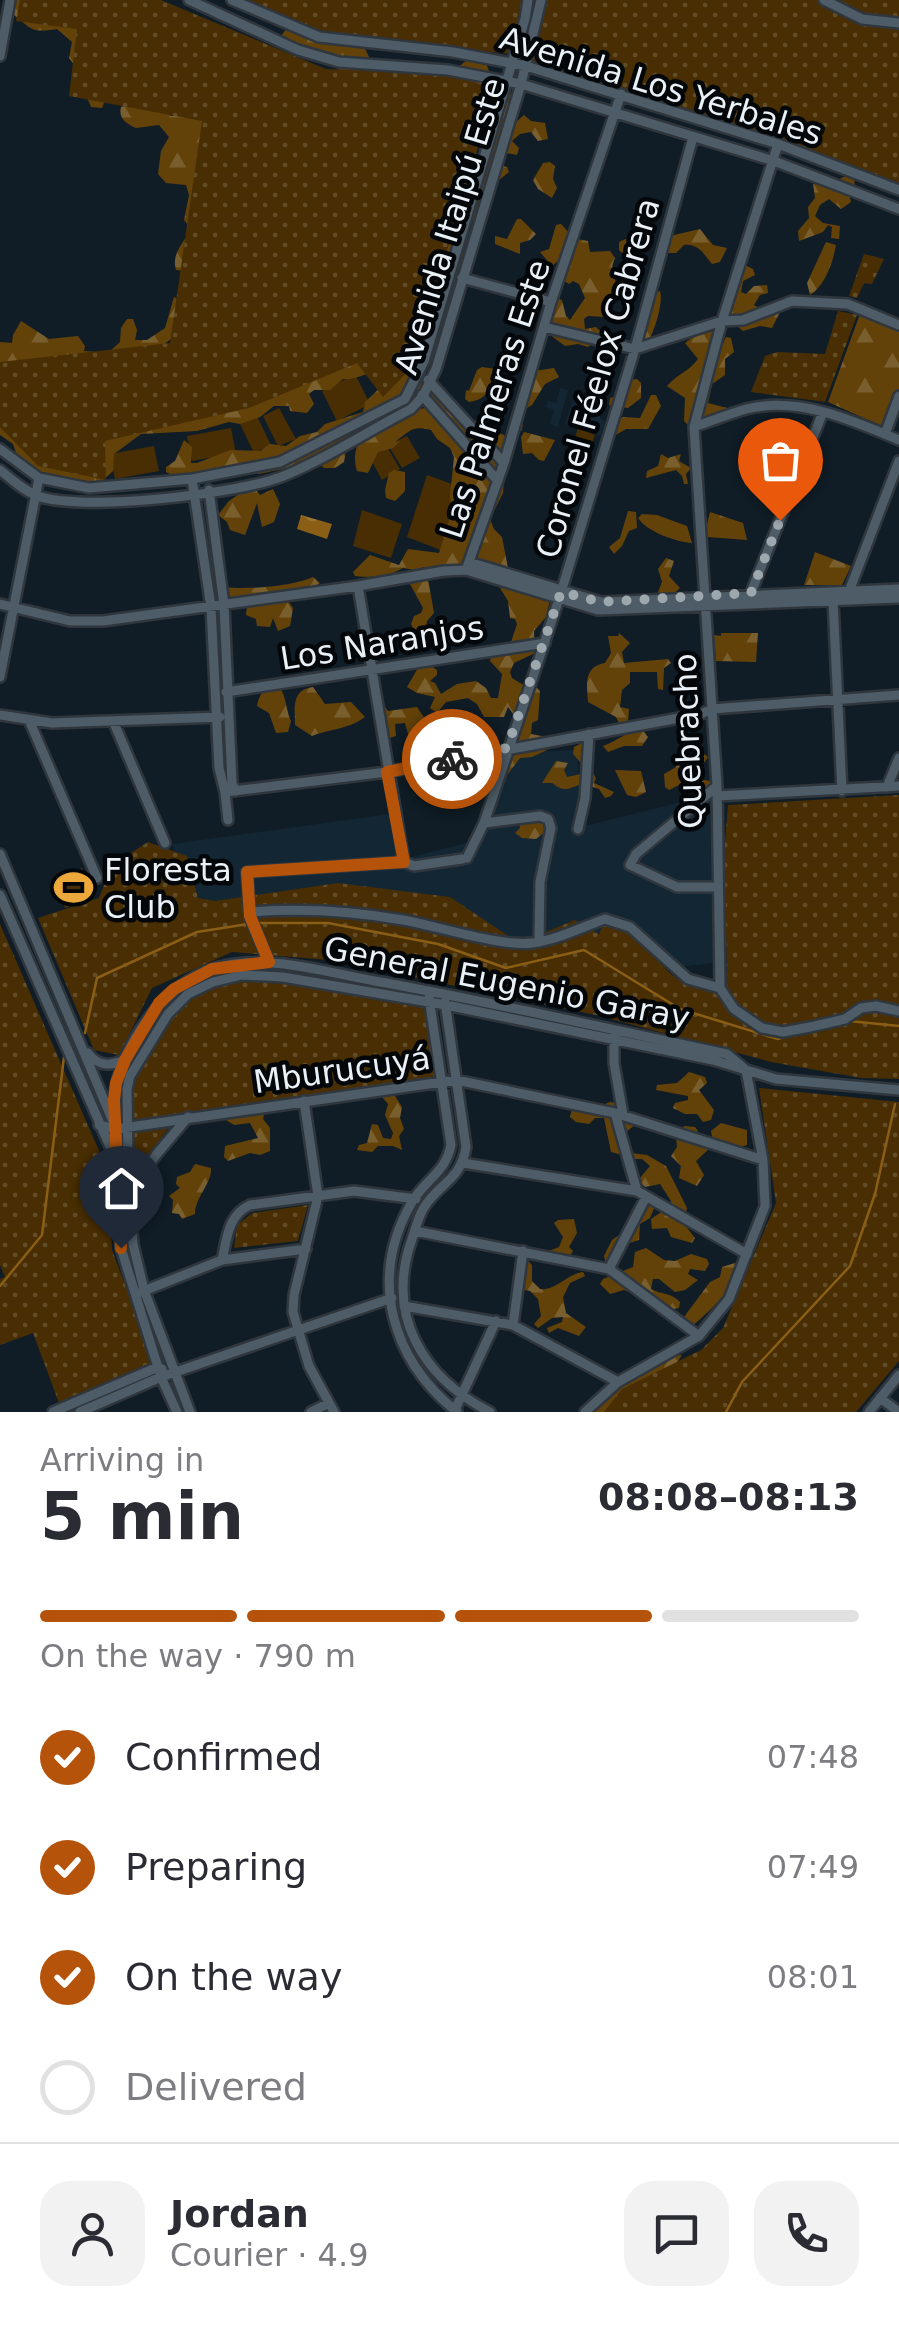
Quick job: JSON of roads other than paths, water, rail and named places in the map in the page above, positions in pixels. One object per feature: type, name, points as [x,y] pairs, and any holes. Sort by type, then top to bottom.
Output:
[{"type":"street","points":[[0,56],[10,0]]},
{"type":"street","points":[[189,0],[298,50],[339,62],[448,70],[522,84],[774,162],[899,209]]},
{"type":"street","name":"Avenida Los Yerbales","points":[[232,0],[319,37],[526,66],[778,144],[899,190]]},
{"type":"street","name":"Avenida Itaipú Este","points":[[39,478],[89,488],[192,480],[280,462],[405,399],[419,374],[528,0]]},
{"type":"street","name":"Avenida Itaipú Este","points":[[36,495],[100,504],[195,494],[284,476],[411,409],[430,382],[522,84],[542,0]]},
{"type":"street","points":[[824,0],[862,19],[899,23]]},
{"type":"street","name":"Las Palmeras Este","points":[[0,604],[70,621],[103,621],[358,586],[468,566],[621,94]]},
{"type":"street","name":"Coronel Féelox Cabrera","points":[[404,862],[414,866],[465,858],[484,823],[560,595],[635,348],[693,137]]},
{"type":"street","name":"Quebracho","points":[[720,988],[717,791],[694,428],[722,321],[778,144]]},
{"type":"street","points":[[462,278],[551,302]]},
{"type":"street","points":[[544,327],[635,348],[722,321],[744,320],[792,302],[848,304],[899,325]]},
{"type":"street","points":[[419,374],[504,463]]},
{"type":"street","points":[[414,385],[498,481]]},
{"type":"street","points":[[885,434],[899,396]]},
{"type":"street","points":[[694,428],[749,408],[793,404],[899,440]]},
{"type":"street","points":[[749,598],[823,412]]},
{"type":"street","points":[[0,449],[39,478],[0,677]]},
{"type":"street","points":[[847,596],[899,461]]},
{"type":"street","points":[[280,462],[284,476]]},
{"type":"street","points":[[0,470],[36,495]]},
{"type":"street","points":[[207,477],[224,605],[232,784],[228,820]]},
{"type":"street","points":[[192,480],[211,606],[219,768],[231,791]]},
{"type":"street","points":[[468,566],[598,610],[749,598],[899,598]]},
{"type":"street","points":[[269,962],[250,914],[247,872],[404,862],[358,586]]},
{"type":"street","points":[[847,596],[899,589]]},
{"type":"street","points":[[833,596],[842,792]]},
{"type":"street","name":"Los Naranjos","points":[[226,692],[545,643]]},
{"type":"street","points":[[231,791],[387,772],[712,709],[899,696]]},
{"type":"street","points":[[0,716],[52,723],[228,717]]},
{"type":"street","points":[[29,720],[97,878]]},
{"type":"street","points":[[114,723],[164,842]]},
{"type":"street","points":[[578,829],[586,798],[589,734]]},
{"type":"street","points":[[887,787],[899,758]]},
{"type":"street","points":[[716,887],[676,887],[630,865],[636,854],[717,791],[842,792],[899,786]]},
{"type":"street","points":[[484,823],[540,816],[548,820],[551,828],[540,882],[539,942]]},
{"type":"street","points":[[0,854],[83,1048],[123,1125],[139,1292],[159,1372],[177,1412]]},
{"type":"street","points":[[0,895],[116,1161]]},
{"type":"street","points":[[250,914],[294,909],[348,912],[512,944],[539,942],[605,919],[616,920],[648,940],[688,978],[720,988],[734,1009],[762,1028],[782,1032],[845,1019],[861,1008],[876,1006],[899,1011]]},
{"type":"street","name":"General Eugenio Garay","points":[[123,1125],[116,1083],[159,1003],[174,989],[212,969],[269,962],[726,1054],[746,1070]]},
{"type":"street","name":"General Eugenio Garay","points":[[123,1125],[130,1076],[168,1014],[188,994],[213,982],[242,975],[283,977],[429,996]]},
{"type":"street","points":[[429,996],[451,1145],[440,1172],[414,1198],[392,1254],[389,1298],[395,1329],[404,1350],[433,1390],[456,1412],[496,1321]]},
{"type":"street","points":[[445,999],[466,1147],[464,1163],[428,1204],[415,1231],[406,1254],[403,1302],[417,1346],[440,1378],[461,1397],[490,1412]]},
{"type":"street","name":"General Eugenio Garay","points":[[445,999],[776,1078],[899,1090]]},
{"type":"street","points":[[609,1269],[642,1194],[619,1114],[614,1038]]},
{"type":"street","points":[[69,1053],[83,1048]]},
{"type":"street","points":[[83,1048],[101,1064],[125,1060]]},
{"type":"street","points":[[585,1412],[618,1382],[699,1336],[729,1299],[765,1206],[763,1160],[746,1070]]},
{"type":"street","name":"Mburucuyá","points":[[99,1124],[123,1125],[456,1080],[619,1114],[763,1160]]},
{"type":"street","points":[[304,1100],[318,1196],[294,1295],[296,1328],[331,1408],[311,1412]]},
{"type":"street","points":[[130,1194],[188,1116]]},
{"type":"street","points":[[123,1125],[116,1161],[121,1248],[190,1412]]},
{"type":"street","points":[[464,1163],[642,1194],[747,1254]]},
{"type":"street","points":[[222,1260],[231,1223],[243,1208],[366,1191],[428,1204]]},
{"type":"street","points":[[415,1231],[609,1269],[699,1336]]},
{"type":"street","points":[[139,1292],[222,1260],[306,1250]]},
{"type":"street","points":[[513,1326],[523,1251]]},
{"type":"street","points":[[53,1412],[75,1410],[159,1372],[174,1372],[389,1298],[513,1326],[618,1382]]},
{"type":"street","points":[[868,1412],[899,1376]]},
{"type":"street","points":[[880,1398],[899,1412]]},
{"type":"water","points":[[301,515],[332,524],[327,539],[297,529]]},
{"type":"waterway","points":[[256,923],[328,923],[438,944],[506,968],[584,950],[680,1009],[778,1039],[793,1034]]},
{"type":"waterway","points":[[85,1033],[97,978],[197,932],[248,924]]},
{"type":"waterway","points":[[849,1021],[899,1026]]},
{"type":"waterway","points":[[0,1286],[42,1235],[64,1057]]},
{"type":"waterway","points":[[726,1412],[742,1382],[850,1266],[875,1194],[895,1104]]},
{"type":"place","name":"Floresta Club","points":[[74,888]]}]
